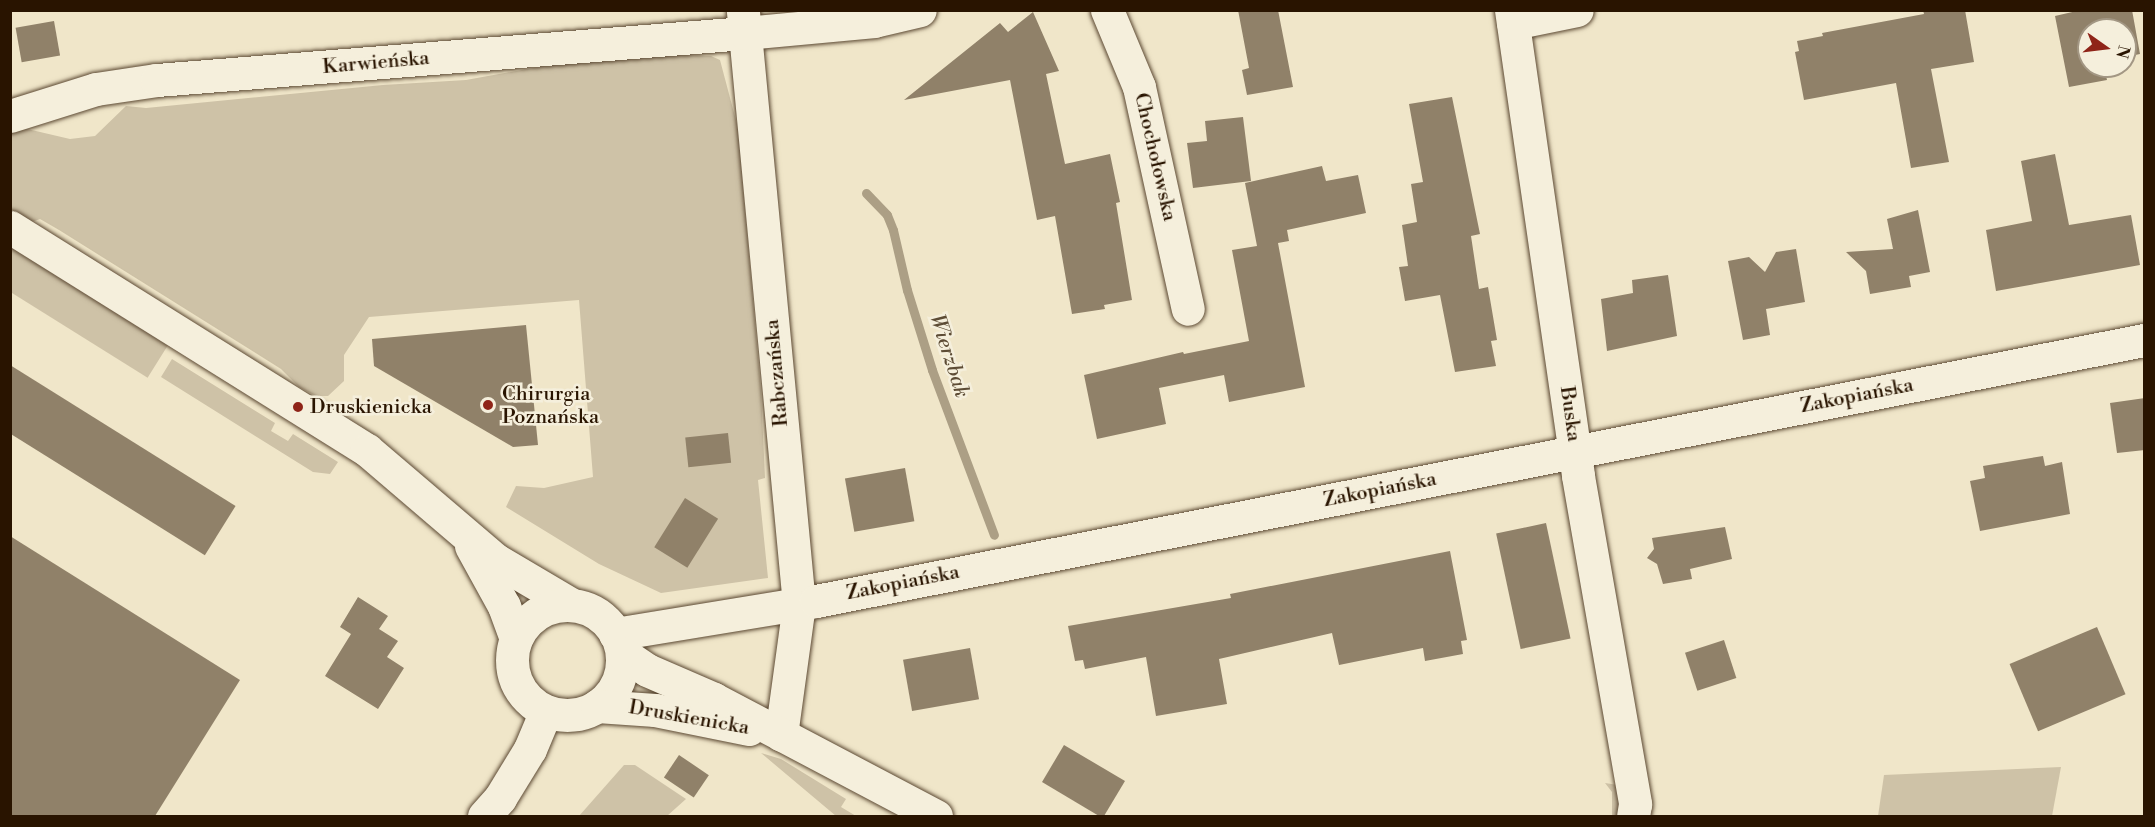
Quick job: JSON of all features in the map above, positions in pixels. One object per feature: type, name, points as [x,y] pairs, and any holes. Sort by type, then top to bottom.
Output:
[{"type":"street","name":"Karwieńska","points":[[10,116],[96,89],[158,80],[744,22],[874,21],[920,10]]},
{"type":"street","name":"Chochołowska","points":[[1107,10],[1139,87],[1188,309]]},
{"type":"street","points":[[1512,16],[1577,10]]},
{"type":"street","name":"Buska","points":[[1512,16],[1575,452],[1635,804],[1634,816]]},
{"type":"street","name":"Rabczańska","points":[[744,22],[799,604],[781,735]]},
{"type":"street","points":[[10,227],[367,450],[467,538],[505,566],[572,605],[590,610],[604,620],[618,643],[620,673],[612,692],[597,706],[581,714],[563,715],[546,711],[531,702],[520,689],[513,673],[511,656],[516,639],[525,624],[538,612],[554,606],[572,605]]},
{"type":"street","name":"Zakopiańska","points":[[618,643],[799,604],[2145,340]]},
{"type":"street","points":[[467,538],[504,606],[516,639]]},
{"type":"street","name":"Druskienicka","points":[[618,643],[647,670],[714,699],[936,816]]},
{"type":"street","name":"Druskienicka","points":[[597,706],[655,710],[781,735]]},
{"type":"street","points":[[484,816],[500,798],[530,749],[546,711]]},
{"type":"shaded area","points":[[656,54],[711,56],[720,60],[738,128],[761,392],[765,478],[758,480],[768,578],[661,593],[599,564],[506,507],[516,486],[544,488],[593,477],[579,300],[369,317],[344,355],[344,381],[328,396],[316,396],[299,387],[281,369],[59,230],[40,219],[32,222],[11,209],[10,133],[23,128],[70,139],[95,136],[126,106],[146,108],[383,85],[466,80],[555,64]]},
{"type":"shaded area","points":[[10,247],[168,346],[148,378],[10,292]]},
{"type":"shaded area","points":[[172,359],[275,423],[271,431],[288,441],[293,434],[338,462],[330,474],[313,472],[161,377]]},
{"type":"shaded area","points":[[761,753],[781,759],[846,799],[841,807],[856,816],[836,816]]},
{"type":"shaded area","points":[[624,765],[635,765],[686,799],[667,816],[579,816]]},
{"type":"shaded area","points":[[2061,767],[2052,816],[1878,816],[1884,775]]},
{"type":"shaded area","points":[[1605,783],[1624,786],[1622,816],[1612,816],[1612,792]]},
{"type":"building","points":[[1238,10],[1278,10],[1293,87],[1247,95],[1242,70],[1249,68]]},
{"type":"building","points":[[1923,10],[1965,10],[1974,62],[1931,69],[1949,162],[1911,168],[1896,83],[1804,100],[1795,52],[1799,51],[1797,41],[1823,36],[1822,33],[1924,14]]},
{"type":"building","points":[[2081,10],[2132,10],[2133,18],[2077,18],[2077,78],[2107,78],[2107,80],[2069,87],[2055,16]]},
{"type":"building","points":[[1033,12],[1059,71],[1046,74],[1065,164],[1110,154],[1120,202],[1116,203],[1132,300],[1104,305],[1105,309],[1072,314],[1055,216],[1037,220],[1010,80],[904,100],[1000,23],[1008,32]]},
{"type":"building","points":[[54,21],[60,55],[22,62],[16,28]]},
{"type":"building","points":[[2137,38],[2140,54],[2137,55]]},
{"type":"building","points":[[1452,97],[1480,234],[1471,236],[1479,289],[1488,287],[1497,340],[1491,341],[1496,366],[1455,372],[1440,295],[1405,301],[1399,267],[1408,266],[1402,225],[1417,222],[1411,184],[1423,182],[1409,104]]},
{"type":"building","points":[[1243,117],[1251,181],[1193,188],[1187,143],[1207,141],[1205,121]]},
{"type":"building","points":[[2055,154],[2069,225],[2131,215],[2140,265],[1996,291],[1986,230],[2032,221],[2021,161]]},
{"type":"building","points":[[1322,166],[1326,181],[1358,175],[1366,213],[1287,230],[1289,241],[1278,243],[1305,387],[1229,402],[1224,375],[1159,388],[1166,424],[1097,439],[1084,375],[1183,352],[1184,354],[1249,341],[1232,250],[1257,246],[1245,183]]},
{"type":"building","points":[[1918,210],[1930,272],[1909,276],[1911,287],[1870,294],[1866,271],[1846,252],[1893,249],[1887,219]]},
{"type":"building","points":[[1796,249],[1805,302],[1766,309],[1770,335],[1743,340],[1728,261],[1749,257],[1765,272],[1776,252]]},
{"type":"building","points":[[1668,275],[1677,336],[1607,351],[1601,299],[1633,293],[1632,280]]},
{"type":"building","name":"Chirurgia Poznańska","points":[[526,325],[538,445],[513,447],[374,366],[372,339]]},
{"type":"building","points":[[10,365],[236,506],[205,555],[10,433]]},
{"type":"building","points":[[2145,398],[2145,450],[2117,453],[2110,403]]},
{"type":"building","points":[[728,433],[731,463],[688,467],[685,437]]},
{"type":"building","points":[[2043,456],[2045,466],[2062,462],[2070,514],[1980,531],[1970,481],[1985,478],[1983,466]]},
{"type":"building","points":[[905,468],[914,521],[854,532],[845,479]]},
{"type":"building","points":[[685,498],[718,519],[687,568],[654,547]]},
{"type":"building","points":[[1546,523],[1571,638],[1521,649],[1496,534]]},
{"type":"building","points":[[1725,527],[1732,559],[1690,569],[1692,579],[1663,584],[1657,564],[1647,558],[1654,549],[1652,538]]},
{"type":"building","points":[[10,536],[240,680],[155,816],[10,816]]},
{"type":"building","points":[[1450,551],[1467,640],[1461,641],[1463,654],[1425,661],[1423,648],[1339,665],[1332,633],[1219,659],[1227,704],[1156,716],[1146,657],[1085,669],[1083,660],[1075,661],[1068,626],[1231,598],[1230,594]]},
{"type":"building","points":[[358,597],[388,616],[379,629],[398,641],[387,657],[404,668],[378,709],[325,676],[351,634],[340,627]]},
{"type":"building","points":[[2097,627],[2126,694],[2038,731],[2010,664]]},
{"type":"building","points":[[1724,640],[1736,678],[1697,691],[1685,653]]},
{"type":"building","points":[[970,648],[979,699],[912,711],[903,660]]},
{"type":"building","points":[[1064,745],[1125,781],[1104,816],[1099,816],[1042,782]]},
{"type":"building","points":[[679,755],[709,775],[694,798],[664,777]]},
{"type":"waterway","name":"Wierzbak","points":[[866,193],[887,215],[893,230],[907,290],[932,370],[994,535]]},
{"type":"place","name":"Chirurgia Poznańska","points":[[488,405]]},
{"type":"place","name":"Druskienicka","points":[[298,407]]}]
